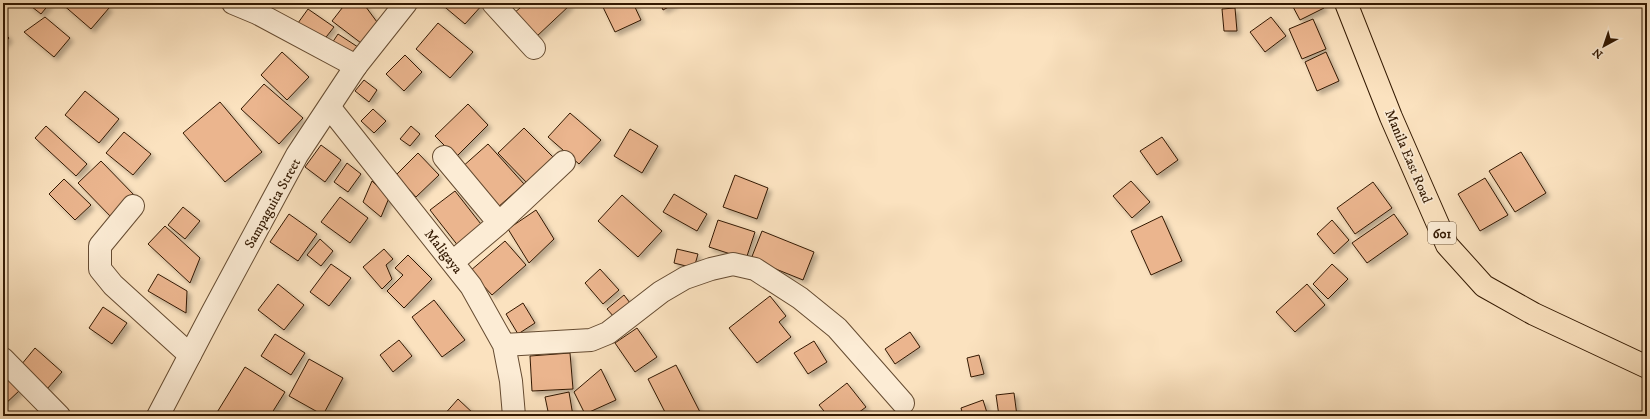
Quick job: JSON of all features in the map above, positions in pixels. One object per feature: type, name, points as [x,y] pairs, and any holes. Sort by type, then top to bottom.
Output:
[{"type":"main road","name":"Manila East Road","points":[[1346,3],[1391,117],[1447,245],[1484,286],[1534,314],[1647,367]]},
{"type":"street","points":[[232,3],[257,13],[356,66]]},
{"type":"street","name":"Sampaguita Street","points":[[158,416],[297,155],[330,108],[356,66],[406,3]]},
{"type":"street","points":[[493,3],[534,48]]},
{"type":"street","name":"Maligaya","points":[[330,108],[471,286],[504,345],[511,381],[514,416]]},
{"type":"street","points":[[444,157],[499,223]]},
{"type":"street","points":[[453,262],[499,223],[564,162]]},
{"type":"street","points":[[133,206],[100,246],[100,269],[113,285],[190,355]]},
{"type":"street","points":[[504,345],[591,340],[608,332],[661,292],[685,278],[711,269],[733,264],[755,269],[800,298],[837,328],[903,403]]},
{"type":"street","points":[[3,360],[59,416]]},
{"type":"building","points":[[27,3],[50,3],[41,14]]},
{"type":"building","points":[[61,3],[104,3],[109,8],[91,29]]},
{"type":"building","points":[[346,3],[363,3],[377,22],[361,43],[332,21]]},
{"type":"building","points":[[440,3],[482,3],[483,4],[465,24]]},
{"type":"building","points":[[526,3],[568,3],[570,5],[536,37],[514,13]]},
{"type":"building","points":[[601,3],[633,3],[641,20],[615,32]]},
{"type":"building","points":[[660,3],[676,3],[663,10]]},
{"type":"building","points":[[1291,3],[1321,3],[1324,8],[1300,20]]},
{"type":"building","points":[[1235,8],[1237,31],[1224,31],[1222,9]]},
{"type":"building","points":[[308,9],[334,27],[323,41],[298,23]]},
{"type":"building","points":[[45,17],[70,38],[54,57],[24,32]]},
{"type":"building","points":[[1271,17],[1286,36],[1265,52],[1250,32]]},
{"type":"building","points":[[1313,19],[1326,49],[1302,59],[1289,29]]},
{"type":"building","points":[[438,23],[473,52],[450,78],[416,49]]},
{"type":"building","points":[[3,32],[9,38],[3,45]]},
{"type":"building","points":[[338,34],[364,51],[358,60],[332,43]]},
{"type":"building","points":[[282,52],[309,77],[287,100],[261,75]]},
{"type":"building","points":[[1326,52],[1339,81],[1317,91],[1305,62]]},
{"type":"building","points":[[405,55],[422,72],[404,91],[386,74]]},
{"type":"building","points":[[364,80],[377,90],[369,102],[355,91]]},
{"type":"building","points":[[264,84],[303,118],[279,144],[241,109]]},
{"type":"building","points":[[85,91],[119,119],[99,143],[65,115]]},
{"type":"building","points":[[220,102],[262,152],[225,182],[183,133]]},
{"type":"building","points":[[468,104],[488,125],[456,157],[435,136]]},
{"type":"building","points":[[373,109],[386,121],[374,133],[361,121]]},
{"type":"building","points":[[570,113],[601,140],[579,164],[548,137]]},
{"type":"building","points":[[46,126],[87,164],[76,176],[35,138]]},
{"type":"building","points":[[411,126],[420,134],[410,146],[400,139]]},
{"type":"building","points":[[524,128],[554,158],[528,184],[498,153]]},
{"type":"building","points":[[630,129],[658,146],[642,173],[614,156]]},
{"type":"building","points":[[124,132],[151,154],[133,175],[106,153]]},
{"type":"building","points":[[1162,137],[1178,160],[1157,175],[1140,151]]},
{"type":"building","points":[[488,144],[524,184],[497,208],[461,168]]},
{"type":"building","points":[[321,145],[341,160],[325,182],[305,167]]},
{"type":"building","points":[[1521,152],[1546,193],[1515,212],[1489,171]]},
{"type":"building","points":[[418,153],[439,175],[416,197],[396,175]]},
{"type":"building","points":[[101,161],[136,197],[113,219],[78,183]]},
{"type":"building","points":[[347,163],[361,174],[348,192],[334,182]]},
{"type":"building","points":[[735,175],[768,188],[757,219],[723,207]]},
{"type":"building","points":[[1485,178],[1508,215],[1480,231],[1458,194]]},
{"type":"building","points":[[64,179],[91,205],[75,220],[49,194]]},
{"type":"building","points":[[372,181],[389,198],[381,217],[363,202]]},
{"type":"building","points":[[1131,181],[1150,202],[1132,218],[1113,196]]},
{"type":"building","points":[[1373,182],[1392,208],[1355,234],[1337,208]]},
{"type":"building","points":[[455,191],[484,228],[459,247],[430,210]]},
{"type":"building","points":[[674,194],[707,214],[697,231],[663,212]]},
{"type":"building","points":[[622,195],[662,231],[638,257],[598,221]]},
{"type":"building","points":[[340,197],[368,218],[350,243],[321,222]]},
{"type":"building","points":[[183,207],[200,221],[185,239],[168,225]]},
{"type":"building","points":[[536,210],[554,239],[529,263],[508,229]]},
{"type":"building","points":[[289,214],[317,234],[298,261],[270,242]]},
{"type":"building","points":[[1394,214],[1408,234],[1367,263],[1352,243]]},
{"type":"building","points":[[1162,216],[1182,261],[1151,275],[1131,231]]},
{"type":"building","points":[[718,220],[755,232],[746,259],[709,247]]},
{"type":"building","points":[[1332,220],[1349,240],[1334,254],[1317,234]]},
{"type":"building","points":[[165,226],[200,258],[190,283],[148,244]]},
{"type":"building","points":[[762,231],[814,252],[803,280],[751,259]]},
{"type":"building","points":[[320,239],[333,251],[321,266],[307,255]]},
{"type":"building","points":[[505,241],[526,265],[492,295],[470,271]]},
{"type":"building","points":[[384,249],[393,259],[386,265],[392,279],[382,289],[363,267]]},
{"type":"building","points":[[677,249],[698,254],[694,268],[674,263]]},
{"type":"building","points":[[408,255],[432,279],[404,308],[387,291],[403,275],[395,268]]},
{"type":"building","points":[[331,264],[351,278],[329,306],[310,292]]},
{"type":"building","points":[[1332,264],[1348,279],[1328,299],[1313,284]]},
{"type":"building","points":[[600,269],[619,290],[603,304],[585,283]]},
{"type":"building","points":[[158,274],[187,291],[186,313],[148,291]]},
{"type":"building","points":[[278,284],[304,305],[284,330],[258,310]]},
{"type":"building","points":[[1307,284],[1325,305],[1295,332],[1276,312]]},
{"type":"building","points":[[624,295],[630,303],[614,317],[607,309]]},
{"type":"building","points":[[770,296],[786,316],[779,322],[791,337],[757,363],[729,328]]},
{"type":"building","points":[[434,300],[465,340],[442,357],[412,317]]},
{"type":"building","points":[[523,303],[535,323],[518,334],[506,314]]},
{"type":"building","points":[[103,307],[127,323],[112,344],[89,328]]},
{"type":"building","points":[[637,328],[657,357],[635,372],[615,343]]},
{"type":"building","points":[[910,332],[920,347],[895,364],[885,349]]},
{"type":"building","points":[[275,334],[305,353],[291,375],[261,356]]},
{"type":"building","points":[[399,340],[412,356],[393,372],[380,355]]},
{"type":"building","points":[[814,341],[827,362],[808,374],[794,353]]},
{"type":"building","points":[[35,348],[62,372],[47,389],[21,365]]},
{"type":"building","points":[[570,353],[573,389],[532,391],[530,356]]},
{"type":"building","points":[[979,355],[984,374],[971,377],[967,358]]},
{"type":"building","points":[[309,359],[343,378],[323,415],[289,396]]},
{"type":"building","points":[[676,365],[702,416],[667,416],[648,379]]},
{"type":"building","points":[[245,367],[285,392],[270,416],[219,416],[216,414]]},
{"type":"building","points":[[601,369],[616,400],[585,414],[574,392]]},
{"type":"building","points":[[3,373],[20,390],[3,406]]},
{"type":"building","points":[[847,383],[866,407],[854,416],[828,416],[819,405]]},
{"type":"building","points":[[569,392],[573,416],[549,416],[545,397]]},
{"type":"building","points":[[1014,393],[1017,416],[999,416],[996,395]]},
{"type":"building","points":[[458,399],[476,416],[443,416]]},
{"type":"building","points":[[983,400],[988,416],[963,416],[961,408]]}]
